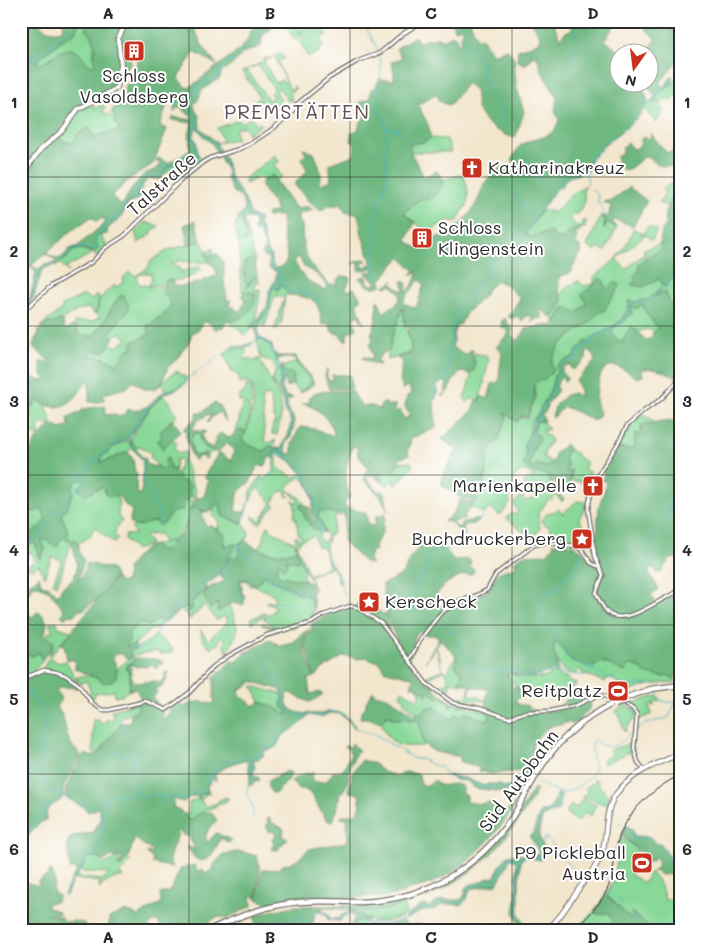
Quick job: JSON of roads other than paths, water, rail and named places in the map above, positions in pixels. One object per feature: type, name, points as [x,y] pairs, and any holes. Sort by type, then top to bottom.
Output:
[{"type":"highway","name":"Süd Autobahn","points":[[209,930],[281,904],[375,901],[411,896],[450,877],[481,854],[502,832],[549,756],[573,730],[592,715],[614,703],[624,701],[651,689],[680,686]]},
{"type":"highway","name":"Süd Autobahn","points":[[215,930],[247,915]]},
{"type":"highway","points":[[21,927],[27,930]]},
{"type":"highway","points":[[21,927],[35,930]]},
{"type":"main road","points":[[21,176],[41,149],[62,131],[77,111],[117,88],[121,64],[118,40],[127,21]]},
{"type":"main road","points":[[537,930],[552,925],[595,867],[603,851],[605,825],[612,801],[623,786],[644,770],[680,754]]},
{"type":"main road","points":[[409,930],[421,927],[443,930]]},
{"type":"street","name":"Talstraße","points":[[21,313],[51,286],[92,262],[105,248],[125,235],[182,179],[204,161],[239,149],[274,128],[321,83],[358,61],[380,53],[422,22]]},
{"type":"street","points":[[680,379],[659,401],[627,426],[598,476],[588,508],[596,561],[602,576],[596,593],[607,611],[614,616],[642,611],[680,591]]},
{"type":"street","points":[[409,660],[423,636],[440,614],[456,602],[477,596],[486,590],[496,574],[534,545],[547,542],[575,546],[582,550],[591,563],[598,566]]},
{"type":"street","points":[[591,563],[596,561]]},
{"type":"street","points":[[21,679],[44,670],[56,672],[64,674],[78,684],[92,703],[102,710],[145,701],[167,710],[189,692],[214,666],[230,655],[267,635],[311,623],[324,615],[348,606],[356,607],[381,622],[428,685],[454,703],[479,708],[509,718],[526,712],[550,711],[577,705],[596,696],[604,696],[614,703]]},
{"type":"street","points":[[624,701],[636,713],[634,752],[644,770]]},
{"type":"waterway","points":[[65,31],[69,21]]},
{"type":"waterway","points":[[30,303],[33,298],[34,285],[43,270],[58,264],[63,258],[68,256],[70,250],[83,247],[93,250],[97,248],[96,235],[106,232],[104,226],[120,216],[127,201],[137,199],[135,191],[140,189],[138,187],[150,175],[160,177],[164,171],[161,170],[162,167],[180,161],[190,154],[198,154],[194,143],[196,142],[192,137],[198,119],[191,108],[191,101],[199,88],[195,89],[198,85],[205,85],[204,80],[209,80],[210,82],[218,77],[218,73],[227,63],[231,60],[230,63],[232,63],[246,47],[254,45],[260,38],[260,32],[271,21]]},
{"type":"waterway","points":[[369,21],[366,28],[379,52]]},
{"type":"waterway","points":[[451,21],[456,29]]},
{"type":"waterway","points":[[573,76],[572,57],[577,40],[575,35],[577,21]]},
{"type":"waterway","points":[[21,77],[33,59],[53,45],[56,39],[62,37],[64,32]]},
{"type":"waterway","points":[[458,34],[465,44],[478,55],[480,64],[483,67],[484,84],[492,90],[498,104],[497,108],[503,119],[499,128]]},
{"type":"waterway","points":[[380,58],[381,76],[376,89],[379,97],[376,100],[380,105],[378,112],[382,113],[382,116],[386,119],[384,124],[386,124],[385,128],[387,128],[385,131],[387,143],[383,154],[386,158],[387,171]]},
{"type":"waterway","points":[[588,163],[589,158],[594,153],[600,151],[608,141],[608,138],[620,134],[621,131],[628,127],[645,107],[643,101],[648,100],[648,104],[657,99],[655,95],[660,94],[662,90],[665,91],[673,78],[677,78],[680,74]]},
{"type":"waterway","points":[[196,124],[205,138],[214,142],[229,173],[227,176],[245,201],[245,205],[248,208],[245,212],[248,216],[256,219],[255,231],[262,231],[266,249],[264,254],[270,255],[269,266],[280,271],[275,283],[278,283],[279,289],[272,285],[267,312],[257,323],[259,338]]},
{"type":"waterway","points":[[387,128],[399,130],[405,137]]},
{"type":"waterway","points":[[452,334],[454,320],[458,312],[470,292],[476,290],[476,285],[489,272],[494,263],[493,256],[500,253],[500,249],[516,243],[530,227],[531,221],[545,205],[545,201],[551,197],[555,189],[561,186],[562,180],[569,175],[586,171],[589,167],[588,165]]},
{"type":"waterway","points":[[529,166],[530,173],[538,176],[544,185],[552,188]]},
{"type":"waterway","points":[[586,171],[588,183]]},
{"type":"waterway","points":[[375,236],[377,207],[385,191],[387,173]]},
{"type":"waterway","points":[[591,189],[598,195],[598,202],[608,219]]},
{"type":"waterway","points":[[516,191],[517,199],[534,216]]},
{"type":"waterway","points":[[377,242],[373,256],[375,273],[379,280]]},
{"type":"waterway","points":[[664,286],[671,281],[676,269],[680,267]]},
{"type":"waterway","points":[[280,275],[283,278],[282,283],[285,284],[290,292],[301,292],[313,296],[316,302],[324,307]]},
{"type":"waterway","points":[[524,465],[528,448],[527,442],[530,439],[534,420],[541,417],[540,412],[550,397],[562,365],[577,359],[578,351],[588,343],[593,344],[592,339],[601,336],[602,332],[621,322],[628,311],[630,312],[630,304],[642,301],[648,304],[662,287]]},
{"type":"waterway","points":[[433,400],[437,386],[445,379],[448,371],[448,350],[453,339],[452,336]]},
{"type":"waterway","points":[[130,437],[130,431],[135,428],[150,404],[155,402],[163,393],[176,389],[185,380],[219,357],[227,355],[232,349],[238,347],[243,349],[252,345],[258,338]]},
{"type":"waterway","points":[[260,338],[271,346],[282,370],[283,375],[279,390],[282,391],[283,398],[286,401],[287,413],[290,414],[293,425],[290,432],[292,436],[284,444],[284,453]]},
{"type":"waterway","points":[[112,447],[129,437]]},
{"type":"waterway","points":[[129,439],[134,446]]},
{"type":"waterway","points":[[135,447],[142,458],[143,481],[152,493],[153,504],[159,511],[162,525]]},
{"type":"waterway","points":[[21,548],[31,540],[40,537],[45,526],[52,520],[52,513],[59,512],[63,506],[68,505],[67,498],[78,486],[83,485],[84,481],[80,479],[82,475],[88,470],[95,459],[98,459],[102,454],[111,449]]},
{"type":"waterway","points":[[249,501],[263,480],[275,472],[274,456],[277,449],[303,468],[308,483],[313,485],[312,488],[316,498],[315,517],[319,521],[320,534]]},
{"type":"waterway","points":[[667,512],[672,499],[680,490]]},
{"type":"waterway","points":[[243,523],[247,504]]},
{"type":"waterway","points":[[478,523],[490,506]]},
{"type":"waterway","points":[[653,540],[666,520],[668,513]]},
{"type":"waterway","points":[[414,586],[426,571],[429,557],[437,549],[445,551],[466,534]]},
{"type":"waterway","points":[[651,546],[653,541]]},
{"type":"waterway","points":[[190,598],[200,589],[202,582],[214,576],[215,571],[226,563],[242,542]]},
{"type":"waterway","points":[[323,542],[330,564],[346,596]]},
{"type":"waterway","points":[[241,545],[240,550],[243,554],[250,556],[251,560],[258,562],[271,580],[310,597]]},
{"type":"waterway","points":[[622,599],[634,587],[646,570],[651,560],[651,548]]},
{"type":"waterway","points":[[574,571],[579,562],[578,557],[580,553]]},
{"type":"waterway","points":[[222,568],[223,573],[231,580],[245,603]]},
{"type":"waterway","points":[[557,635],[549,630],[542,621],[542,607],[539,602],[546,593],[556,590],[564,578],[573,572]]},
{"type":"waterway","points":[[405,609],[413,595],[411,594],[415,590],[414,588]]},
{"type":"waterway","points":[[131,649],[141,646],[150,640],[160,625],[166,620],[167,612],[177,609],[177,606],[188,599]]},
{"type":"waterway","points":[[276,602],[290,605]]},
{"type":"waterway","points":[[448,629],[457,636],[460,641],[460,647],[472,666],[478,671],[487,669],[501,671],[509,668],[514,672],[530,676],[552,671],[563,674]]},
{"type":"waterway","points":[[557,636],[555,640],[573,662],[593,668]]},
{"type":"waterway","points":[[21,646],[26,653]]},
{"type":"waterway","points":[[269,653],[265,656],[265,663],[283,690],[283,705],[291,714],[322,716],[331,711],[345,715],[357,729],[376,735],[414,759],[422,759],[432,765],[442,767],[445,776],[465,779],[478,786],[499,785],[505,790],[529,782]]},
{"type":"waterway","points":[[585,674],[594,669],[598,673],[626,686],[648,684]]},
{"type":"waterway","points":[[564,674],[584,675]]},
{"type":"waterway","points":[[22,684],[28,690],[31,698],[38,701],[46,716],[44,733],[38,749],[39,763],[41,765],[39,772]]},
{"type":"waterway","points":[[658,692],[660,699],[667,702],[676,702]]},
{"type":"waterway","points":[[254,930],[261,922],[283,920],[293,926],[295,919],[298,918],[310,923],[315,913],[320,911],[329,915],[329,919],[341,919],[342,916],[348,915],[350,912],[369,923],[387,924],[408,918],[420,909],[431,909],[443,901],[447,903],[460,903],[466,898],[467,888],[474,886],[476,883],[482,885],[490,879],[492,882],[496,882],[497,876],[502,869],[500,867],[506,865],[508,857],[510,860],[527,856],[539,858],[543,851],[542,847],[535,840],[537,832],[535,830],[539,825],[538,821],[542,815],[558,809],[560,797],[563,793],[576,788],[591,776],[595,767],[592,758],[592,742],[595,740],[604,746],[615,746],[638,727],[669,717],[676,702],[680,701]]},
{"type":"waterway","points":[[249,758],[260,755],[263,749],[275,743],[283,732],[294,729],[307,716]]},
{"type":"waterway","points":[[121,723],[136,744],[137,755],[133,767],[135,773],[133,776],[134,792]]},
{"type":"waterway","points":[[108,751],[135,761]]},
{"type":"waterway","points":[[132,793],[143,797],[158,794],[163,797],[159,801],[162,803],[167,797],[179,797],[186,800],[195,792],[202,792],[208,781],[206,780],[212,776],[214,770],[222,767],[226,761],[247,758]]},
{"type":"waterway","points":[[250,758],[250,763],[253,767],[252,779],[246,792],[252,805],[254,815],[251,817]]},
{"type":"waterway","points":[[21,772],[26,774],[32,772],[39,773],[45,780],[45,785],[54,794],[60,795],[62,793],[85,805],[88,809],[114,794],[126,796],[131,793]]},
{"type":"waterway","points":[[533,782],[562,793]]},
{"type":"waterway","points":[[21,836],[36,825],[45,809],[60,801],[64,796]]},
{"type":"waterway","points":[[101,812],[105,808],[107,800]]},
{"type":"waterway","points":[[597,802],[608,805]]},
{"type":"waterway","points":[[611,806],[615,813]]},
{"type":"waterway","points":[[65,897],[84,861],[97,849],[103,834],[101,813]]},
{"type":"waterway","points":[[625,827],[629,829],[634,839],[642,837],[650,839],[661,847],[680,878]]},
{"type":"waterway","points":[[541,846],[546,837],[583,880]]},
{"type":"waterway","points":[[521,858],[518,876],[518,911],[516,915],[522,923],[522,930]]},
{"type":"waterway","points":[[605,892],[610,893]]},
{"type":"waterway","points":[[618,897],[622,904]]},
{"type":"waterway","points":[[350,930],[358,916]]},
{"type":"waterway","points":[[632,917],[637,922]]},
{"type":"waterway","points":[[75,930],[76,922]]},
{"type":"railway","points":[[574,930],[596,907],[609,886],[617,844],[626,822],[641,803],[659,787],[680,775]]},
{"type":"place","name":"Schloss Vasoldsberg","points":[[134,51]]},
{"type":"place","name":"Katharinakreuz","points":[[472,168]]},
{"type":"place","name":"Schloss Klingenstein","points":[[422,238]]},
{"type":"place","name":"Marienkapelle","points":[[593,486]]},
{"type":"place","name":"Buchdruckerberg","points":[[582,539]]},
{"type":"place","name":"Kerscheck","points":[[369,602]]},
{"type":"place","name":"Reitplatz","points":[[618,691]]},
{"type":"place","name":"P9 Pickleball Austria","points":[[642,863]]},
{"type":"district","name":"PREMSTÄTTEN","points":[[297,112]]}]
